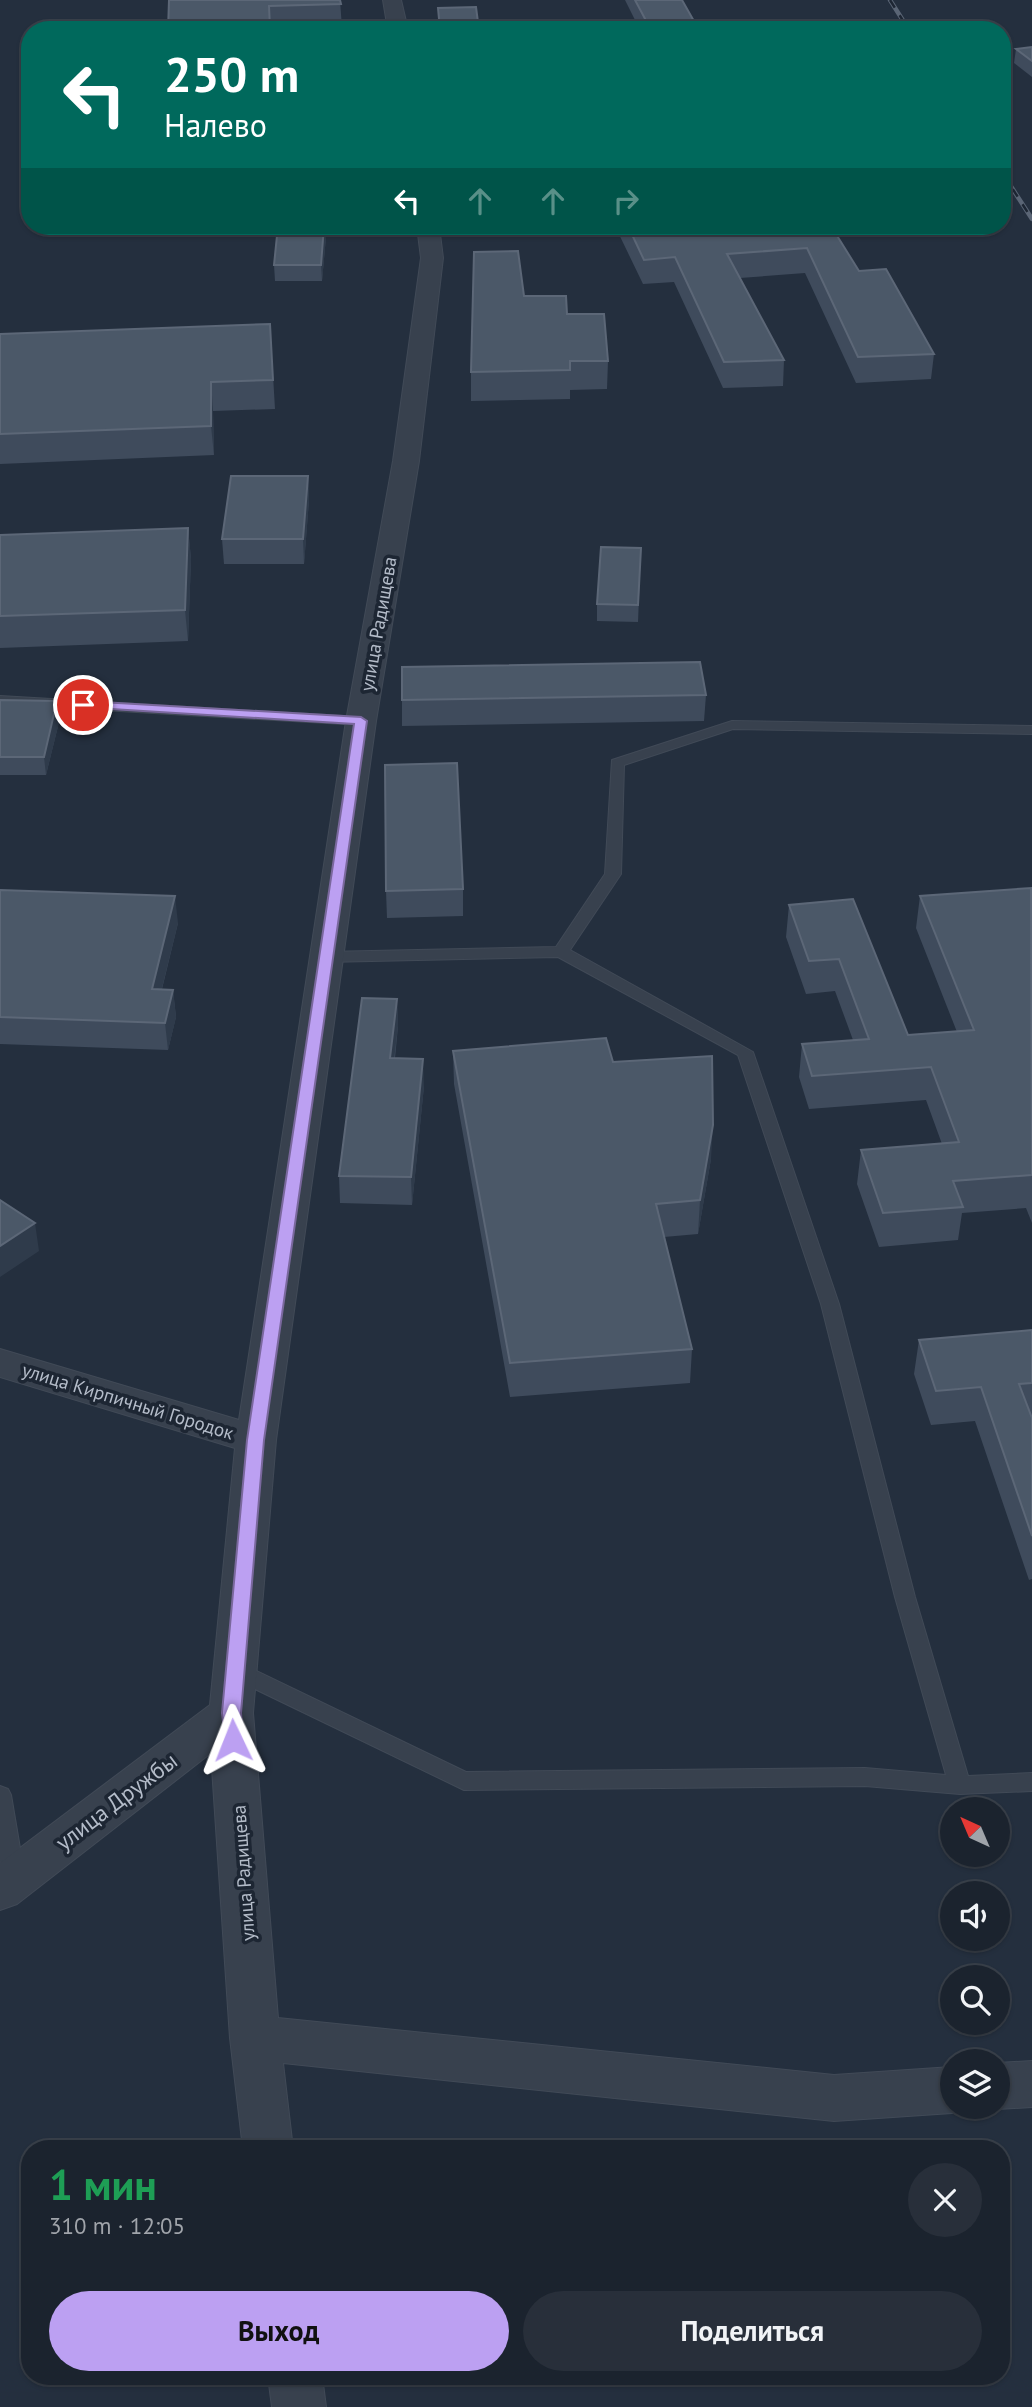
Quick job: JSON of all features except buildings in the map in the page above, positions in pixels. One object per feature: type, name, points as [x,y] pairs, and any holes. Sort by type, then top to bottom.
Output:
[{"type":"street","points":[[392,0],[396,21]]},
{"type":"street","name":"улица Радищева","points":[[267,2140],[255,2038],[233,1692],[256,1440],[325,957],[409,434],[432,258],[429,235]]},
{"type":"street","name":"улица Кирпичный Городок","points":[[0,1363],[256,1440]]},
{"type":"street","name":"улица Дружбы","points":[[7,1884],[233,1692]]},
{"type":"street","points":[[255,2038],[834,2098],[940,2091]]},
{"type":"street","points":[[1010,2086],[1032,2084]]},
{"type":"street","points":[[296,2385],[299,2407]]},
{"type":"lane","points":[[0,700],[361,721]]},
{"type":"lane","points":[[561,952],[613,874],[617,763],[732,725],[1032,730]]},
{"type":"lane","points":[[325,957],[561,952],[745,1052],[830,1304],[905,1597],[960,1785]]},
{"type":"lane","points":[[233,1692],[464,1781],[865,1777],[960,1785],[1032,1782]]},
{"type":"lane","points":[[0,1796],[7,1884]]},
{"type":"railway","points":[[890,0],[903,21]]},
{"type":"railway","points":[[1011,186],[1032,219]]},
{"type":"route","points":[[83,705],[361,721],[256,1440],[231,1713],[233,1740]]}]
